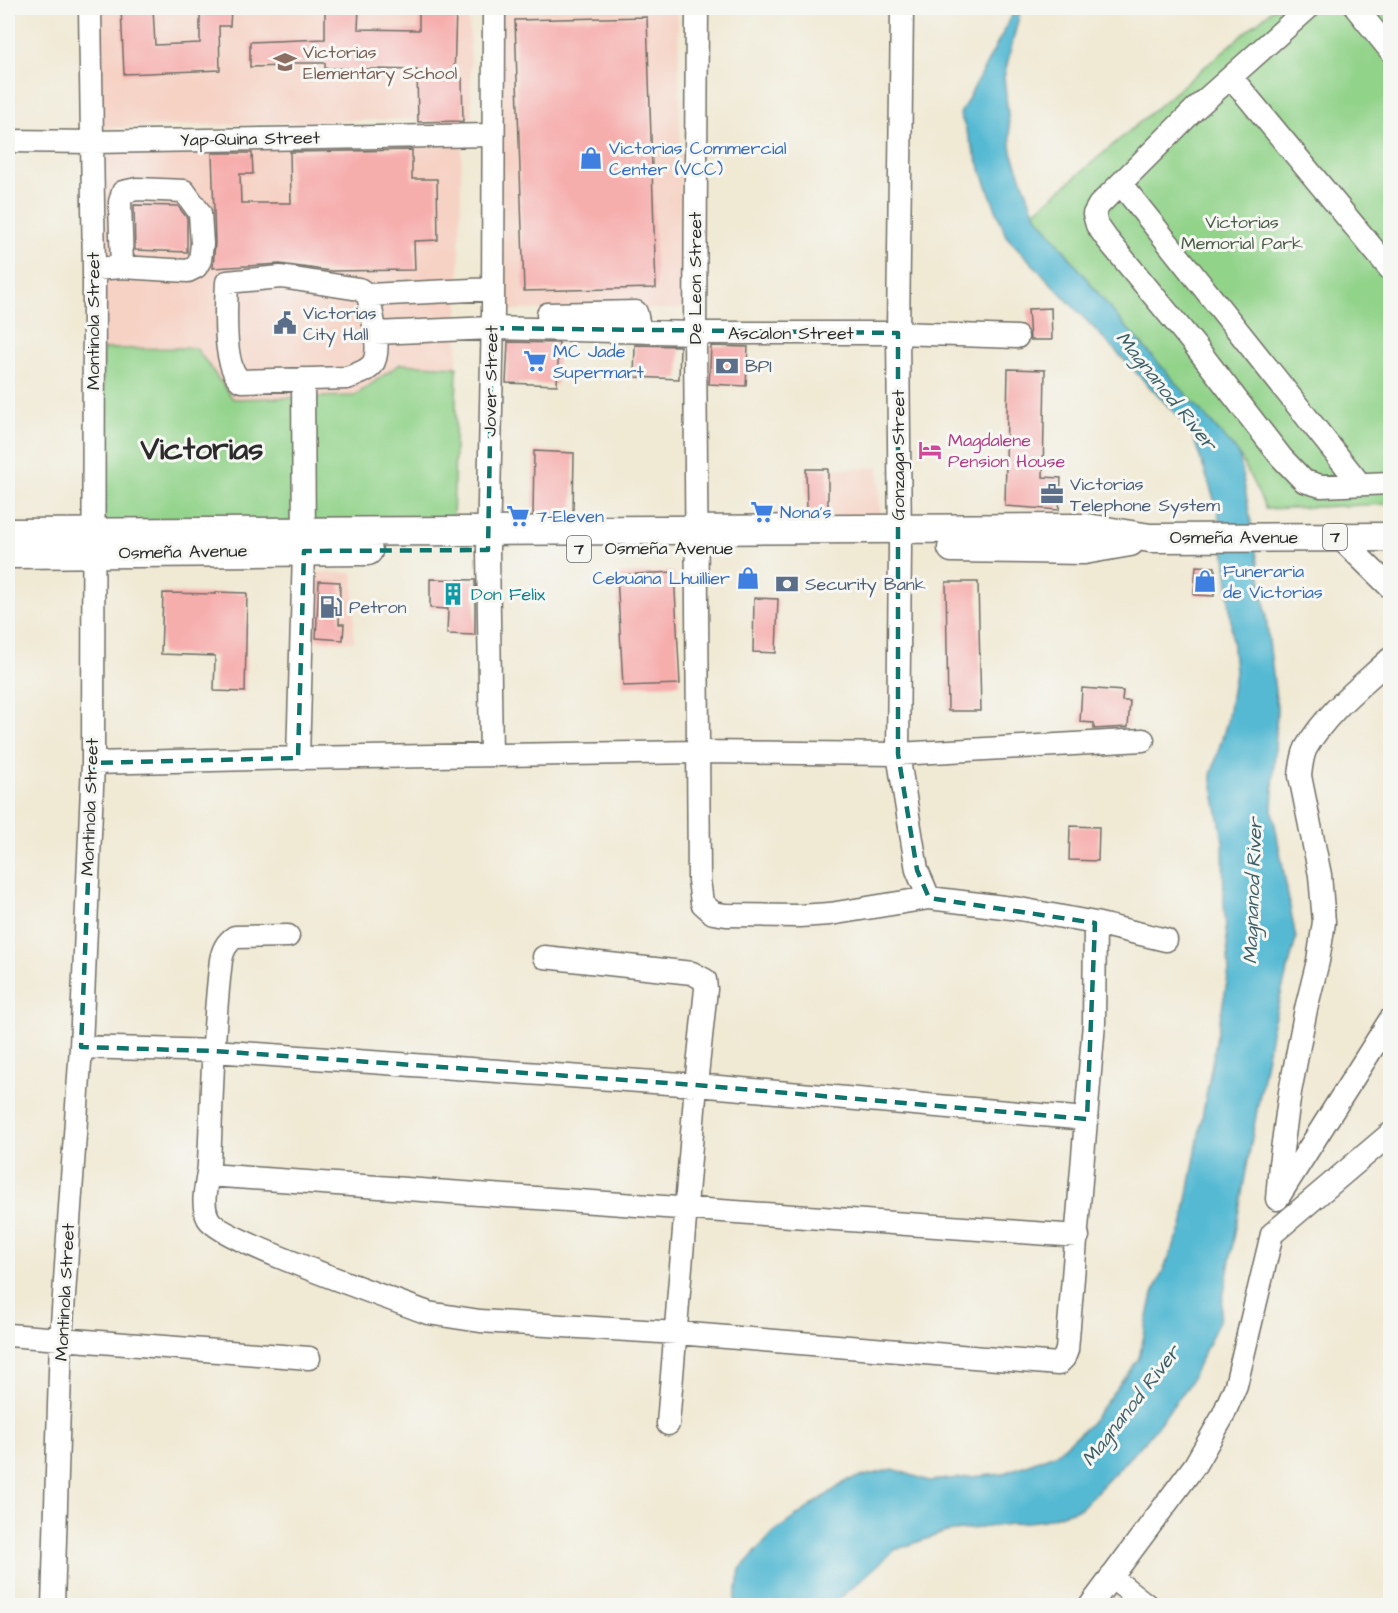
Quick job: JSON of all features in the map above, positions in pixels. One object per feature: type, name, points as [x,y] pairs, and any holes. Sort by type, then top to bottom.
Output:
[{"type":"main road","name":"Osmeña Avenue","points":[[8,533],[94,543]]},
{"type":"main road","name":"Osmeña Avenue","points":[[8,554],[94,543],[899,538],[1084,550],[1150,538],[1390,537]]},
{"type":"street","name":"Montinola Street","points":[[53,1605],[62,1339],[81,1047],[93,763],[94,269],[90,8]]},
{"type":"street","name":"Jover Street","points":[[491,754],[488,540],[494,8]]},
{"type":"street","name":"De Leon Street","points":[[697,8],[695,333],[699,880],[702,903],[713,913],[726,915],[799,916],[830,914],[929,898],[1020,909],[1095,923],[1166,940]]},
{"type":"street","name":"Gonzaga Street","points":[[902,8],[898,333],[898,754],[916,870],[929,898]]},
{"type":"street","points":[[1308,8],[1195,109],[1099,205],[1094,214],[1096,225],[1107,239],[1196,347],[1281,457],[1304,481],[1321,486],[1390,483]]},
{"type":"street","points":[[1356,8],[1390,50]]},
{"type":"street","points":[[1231,77],[1390,269]]},
{"type":"street","name":"Yap-Quina Street","points":[[8,141],[93,142],[492,135]]},
{"type":"street","points":[[1121,184],[1360,484]]},
{"type":"street","points":[[94,269],[122,267],[188,270],[196,267],[200,260],[202,244],[200,213],[184,190],[137,189],[123,192],[120,202],[122,267]]},
{"type":"street","points":[[368,295],[375,333],[375,358],[371,366],[359,374],[347,378],[241,381],[233,372],[227,336],[227,282],[281,277],[359,289],[368,295],[492,289]]},
{"type":"street","name":"Ascalon Street","points":[[375,333],[492,328],[695,333],[898,333],[1017,337]]},
{"type":"street","points":[[298,758],[304,541],[303,379]]},
{"type":"street","points":[[1338,537],[1390,587]]},
{"type":"street","points":[[1090,1605],[1195,1465],[1222,1418],[1236,1385],[1272,1234],[1290,1092],[1324,922],[1320,874],[1299,776],[1302,761],[1305,750],[1318,732],[1349,696],[1390,659]]},
{"type":"street","points":[[93,763],[491,754],[699,752],[898,754],[1143,740]]},
{"type":"street","points":[[288,936],[235,937],[229,941],[221,960],[213,1052],[208,1175],[204,1202],[208,1219],[219,1230],[291,1262],[428,1313],[480,1321],[676,1333],[1058,1364],[1064,1358],[1067,1350],[1078,1236],[1094,1023],[1095,923]]},
{"type":"street","points":[[544,957],[692,973],[705,980],[668,1424]]},
{"type":"street","points":[[1277,1199],[1390,1020]]},
{"type":"street","points":[[81,1047],[213,1052],[696,1085],[1087,1119]]},
{"type":"street","points":[[1272,1234],[1390,1134]]},
{"type":"street","points":[[208,1175],[1078,1236]]},
{"type":"street","points":[[8,1335],[309,1358]]},
{"type":"street","points":[[1111,1577],[1148,1605]]},
{"type":"highlighted area","points":[[492,328],[898,333],[898,754],[917,870],[929,898],[1095,923],[1087,1119],[696,1085],[214,1051],[81,1047],[93,763],[298,758],[304,551],[488,550]]},
{"type":"shaded area","name":"Victorias Elementary School","points":[[98,8],[469,8],[472,117],[100,128]]},
{"type":"shaded area","name":"Victorias Commercial Center (VCC)","points":[[498,8],[678,8],[683,309],[503,310]]},
{"type":"shaded area","points":[[462,141],[457,367],[400,364],[354,396],[233,399],[195,348],[103,349],[107,148]]},
{"type":"shaded area","points":[[879,468],[880,518],[831,518],[830,469]]},
{"type":"shaded area","name":"Petron","points":[[309,572],[354,573],[354,642],[308,641]]},
{"type":"green space","name":"Victorias Memorial Park","points":[[1274,8],[1390,8],[1390,504],[1266,509],[1239,454],[1112,311],[1034,212]]},
{"type":"green space","points":[[196,348],[233,399],[354,396],[400,364],[457,367],[453,523],[104,523],[103,349]]},
{"type":"water","name":"Magnanod River","points":[[1016,8],[1021,8],[1004,77],[1012,152],[1034,212],[1112,311],[1239,454],[1263,591],[1277,708],[1272,809],[1296,939],[1272,1027],[1219,1321],[1188,1386],[1148,1438],[1081,1508],[1044,1520],[946,1532],[895,1550],[832,1605],[734,1606],[740,1569],[774,1532],[848,1480],[893,1469],[929,1481],[1002,1474],[1055,1454],[1089,1425],[1139,1358],[1153,1294],[1182,1227],[1229,971],[1224,902],[1223,840],[1211,775],[1227,722],[1235,672],[1226,563],[1218,511],[1191,430],[1006,236],[960,114]]},
{"type":"building","points":[[121,8],[153,8],[155,45],[200,43],[200,8],[231,8],[230,26],[219,26],[220,70],[124,74]]},
{"type":"building","points":[[325,8],[359,8],[358,29],[419,30],[419,8],[456,8],[454,79],[462,78],[463,121],[418,122],[417,70],[325,68],[325,63],[286,63],[286,66],[250,67],[250,42],[325,39]]},
{"type":"building","name":"Victorias Commercial Center (VCC)","points":[[647,17],[656,288],[524,291],[515,20]]},
{"type":"building","points":[[412,150],[412,179],[437,179],[438,240],[414,241],[415,270],[331,271],[280,264],[213,268],[215,243],[212,153],[252,153],[253,174],[240,174],[241,203],[291,203],[290,152]]},
{"type":"building","points":[[134,205],[178,206],[187,218],[187,252],[135,250]]},
{"type":"building","points":[[1051,308],[1052,340],[1030,340],[1028,309]]},
{"type":"building","points":[[508,342],[559,343],[557,385],[506,383]]},
{"type":"building","points":[[635,345],[680,346],[679,379],[634,377]]},
{"type":"building","points":[[711,346],[748,347],[746,386],[709,384]]},
{"type":"building","points":[[1008,369],[1045,370],[1043,477],[1061,478],[1059,510],[1005,506]]},
{"type":"building","points":[[534,451],[574,453],[573,514],[533,514]]},
{"type":"building","points":[[806,469],[828,469],[828,510],[807,510]]},
{"type":"building","name":"Funeraria de Victorias","points":[[1196,566],[1215,567],[1214,596],[1194,595]]},
{"type":"building","points":[[674,572],[680,684],[623,686],[617,575]]},
{"type":"building","name":"Don Felix","points":[[430,579],[475,580],[475,635],[447,634],[448,609],[430,608]]},
{"type":"building","points":[[319,581],[340,582],[339,624],[344,624],[343,640],[316,638]]},
{"type":"building","points":[[946,582],[978,582],[981,711],[948,711]]},
{"type":"building","points":[[216,592],[247,593],[245,692],[214,691],[215,656],[161,654],[163,593],[216,594]]},
{"type":"building","points":[[754,598],[778,599],[776,653],[753,652]]},
{"type":"building","points":[[1082,688],[1123,691],[1122,701],[1130,701],[1128,727],[1094,729],[1094,723],[1080,722]]},
{"type":"building","points":[[1070,826],[1099,827],[1098,861],[1069,860]]},
{"type":"place","name":"Victorias Elementary School","points":[[285,62]]},
{"type":"place","name":"Victorias Commercial Center (VCC)","points":[[591,158]]},
{"type":"place","name":"Victorias City Hall","points":[[285,323]]},
{"type":"place","name":"MC Jade Supermart","points":[[535,361]]},
{"type":"place","name":"BPI","points":[[727,366]]},
{"type":"place","name":"Magdalene Pension House","points":[[930,450]]},
{"type":"place","name":"Victorias Telephone System","points":[[1052,494]]},
{"type":"place","name":"Nona's","points":[[762,512]]},
{"type":"place","name":"7-Eleven","points":[[518,516]]},
{"type":"place","name":"Cebuana Lhuillier","points":[[748,578]]},
{"type":"place","name":"Funeraria de Victorias","points":[[1205,581]]},
{"type":"place","name":"Security Bank","points":[[787,584]]},
{"type":"place","name":"Don Felix","points":[[453,594]]},
{"type":"place","name":"Petron","points":[[331,607]]},
{"type":"district","name":"Victorias","points":[[202,450]]}]
